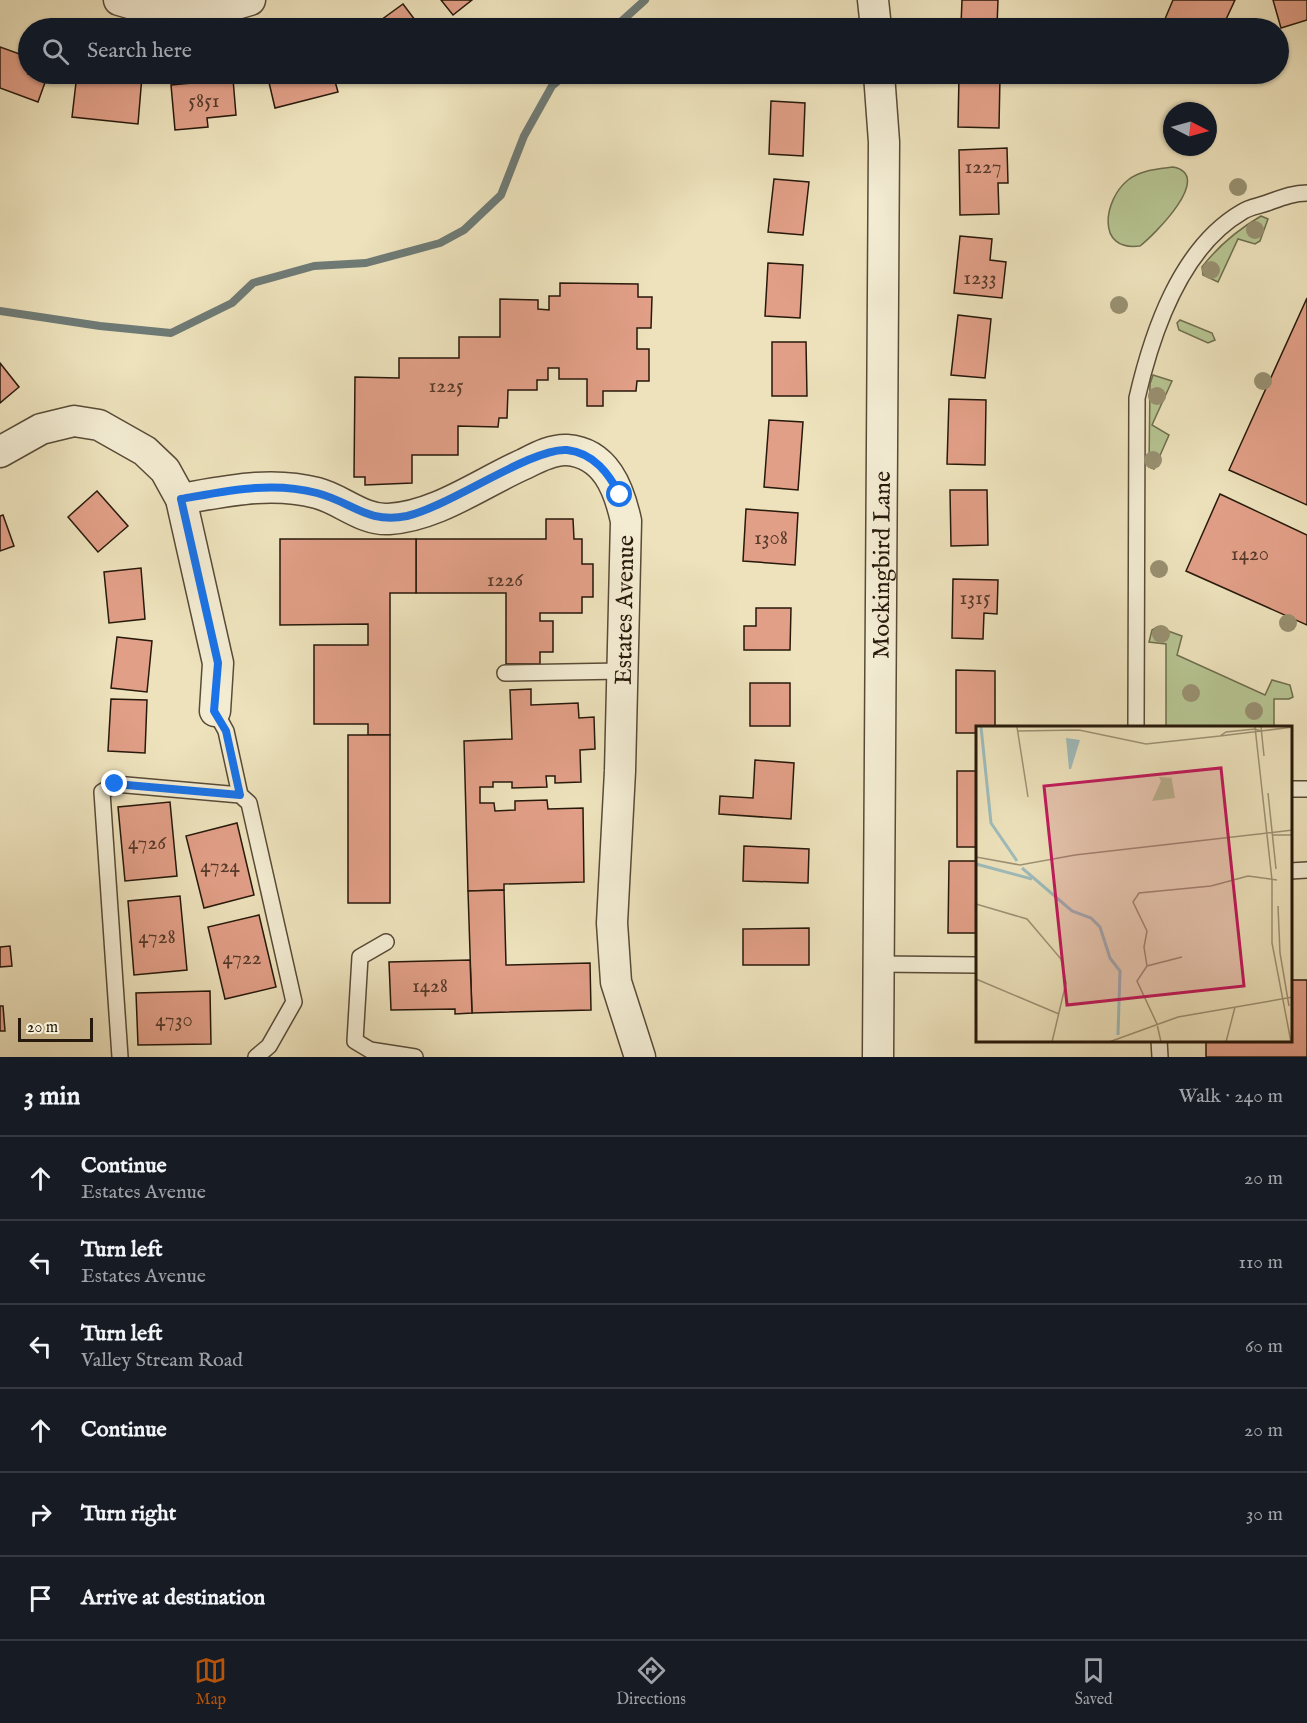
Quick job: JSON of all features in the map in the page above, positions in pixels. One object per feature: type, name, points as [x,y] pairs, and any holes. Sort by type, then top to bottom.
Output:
[{"type":"street","points":[[120,0],[176,10],[196,10],[250,0]]},
{"type":"street","points":[[873,0],[875,18]]},
{"type":"street","name":"Mockingbird Lane","points":[[878,1057],[884,142],[880,84]]},
{"type":"street","points":[[0,452],[54,423],[74,422],[99,425],[145,451],[165,470],[181,499],[218,663],[214,711]]},
{"type":"street","name":"Estates Avenue","points":[[181,499],[255,486],[298,490],[318,493],[366,515],[387,519],[439,506],[546,454],[567,450],[589,458],[606,470],[620,495],[626,521],[612,923],[616,982],[640,1057]]},
{"type":"lane","points":[[1136,726],[1137,398],[1149,347],[1180,278],[1216,231],[1243,211],[1297,193],[1307,193]]},
{"type":"lane","points":[[505,673],[622,671]]},
{"type":"lane","points":[[214,711],[226,731],[240,795],[249,803],[294,1002],[272,1052],[256,1057]]},
{"type":"lane","points":[[120,1057],[102,792],[115,784],[240,795]]},
{"type":"lane","points":[[1292,871],[1307,870]]},
{"type":"lane","points":[[386,942],[360,957],[355,1041],[370,1050],[415,1057]]},
{"type":"lane","points":[[878,964],[976,965]]},
{"type":"green space","points":[[1173,167],[1184,172],[1188,181],[1185,193],[1168,218],[1140,246],[1126,246],[1116,241],[1110,233],[1108,222],[1113,199],[1120,189],[1138,174]]},
{"type":"green space","points":[[1261,216],[1268,219],[1260,241],[1255,244],[1238,239],[1218,282],[1203,275],[1202,267],[1215,252],[1236,232]]},
{"type":"green space","points":[[1180,320],[1212,333],[1215,340],[1208,343],[1179,330],[1177,323]]},
{"type":"green space","points":[[1153,375],[1172,381],[1152,425],[1169,435],[1154,469],[1149,467],[1150,384]]},
{"type":"green space","points":[[1157,627],[1182,636],[1177,655],[1265,695],[1272,680],[1290,685],[1293,697],[1274,699],[1274,726],[1166,726],[1166,644],[1149,642],[1152,630]]},
{"type":"building","points":[[441,0],[472,0],[453,15]]},
{"type":"building","points":[[962,0],[998,0],[997,18],[961,18]]},
{"type":"building","points":[[1173,0],[1235,0],[1227,18],[1165,18]]},
{"type":"building","points":[[1273,0],[1307,0],[1307,20],[1289,26],[1289,18],[1278,18]]},
{"type":"building","points":[[403,4],[414,18],[384,18]]},
{"type":"building","points":[[0,47],[18,53],[18,84],[44,84],[38,102],[0,88]]},
{"type":"building","points":[[76,84],[141,84],[138,124],[72,117]]},
{"type":"building","points":[[233,84],[236,115],[207,118],[208,127],[175,130],[171,85]]},
{"type":"building","points":[[269,84],[336,84],[338,92],[275,108]]},
{"type":"building","points":[[959,84],[1000,84],[999,128],[958,127]]},
{"type":"building","points":[[771,101],[805,103],[803,156],[769,154]]},
{"type":"building","points":[[1007,148],[1008,183],[998,183],[999,214],[960,215],[959,150]]},
{"type":"building","points":[[774,179],[809,182],[803,235],[768,232]]},
{"type":"building","points":[[960,236],[992,239],[990,260],[1006,262],[1002,298],[954,293]]},
{"type":"building","points":[[768,263],[803,265],[800,318],[765,316]]},
{"type":"building","points":[[560,283],[638,284],[638,297],[652,297],[651,328],[637,328],[637,349],[649,349],[649,381],[637,381],[636,391],[603,391],[603,406],[587,406],[587,379],[559,379],[559,368],[548,368],[548,380],[537,380],[537,390],[508,390],[507,418],[499,418],[498,427],[458,426],[458,455],[412,455],[412,483],[365,485],[365,477],[354,477],[355,377],[399,378],[399,358],[459,358],[459,337],[500,337],[500,299],[538,300],[538,309],[549,310],[549,296],[560,296]]},
{"type":"building","points":[[1307,298],[1307,505],[1229,470]]},
{"type":"building","points":[[958,315],[991,319],[985,378],[951,375]]},
{"type":"building","points":[[772,342],[806,342],[807,396],[772,396]]},
{"type":"building","points":[[0,363],[19,387],[0,403]]},
{"type":"building","points":[[949,399],[986,400],[985,465],[947,464]]},
{"type":"building","points":[[769,420],[803,422],[798,490],[764,487]]},
{"type":"building","points":[[950,490],[987,490],[988,545],[951,546]]},
{"type":"building","points":[[97,491],[128,526],[98,552],[68,517]]},
{"type":"building","points":[[1220,494],[1307,535],[1307,625],[1186,571]]},
{"type":"building","points":[[746,509],[798,513],[795,565],[743,561]]},
{"type":"building","points":[[3,515],[14,546],[0,551],[0,516]]},
{"type":"building","points":[[546,519],[573,519],[574,539],[582,539],[582,564],[593,564],[593,597],[582,597],[582,613],[540,613],[540,621],[553,621],[553,652],[540,652],[540,664],[506,664],[506,593],[416,593],[416,539],[546,539]]},
{"type":"building","points":[[280,539],[416,539],[416,593],[390,593],[390,735],[368,735],[368,724],[314,724],[314,645],[368,645],[368,624],[280,625]]},
{"type":"building","points":[[141,568],[145,619],[109,623],[104,572]]},
{"type":"building","points":[[953,579],[998,580],[997,614],[984,613],[983,639],[952,638]]},
{"type":"building","points":[[756,608],[791,608],[790,650],[744,650],[744,626],[756,626]]},
{"type":"building","points":[[117,637],[152,641],[147,692],[111,688]]},
{"type":"building","points":[[956,670],[995,671],[995,726],[976,726],[976,733],[956,733]]},
{"type":"building","points":[[750,683],[790,683],[790,726],[750,726]]},
{"type":"building","points":[[531,689],[531,705],[578,703],[579,718],[594,717],[595,749],[580,750],[581,782],[555,783],[555,776],[546,776],[547,787],[512,788],[512,782],[493,782],[493,787],[480,787],[480,803],[494,803],[495,811],[515,810],[515,801],[547,800],[548,809],[583,808],[584,882],[504,884],[504,890],[468,891],[464,741],[512,739],[510,690]]},
{"type":"building","points":[[111,699],[147,700],[145,753],[108,751]]},
{"type":"building","points":[[348,735],[390,735],[390,903],[348,903]]},
{"type":"building","points":[[755,760],[794,763],[791,819],[719,814],[720,796],[753,798]]},
{"type":"building","points":[[957,771],[976,771],[976,847],[957,847]]},
{"type":"building","points":[[170,802],[177,876],[125,881],[118,807]]},
{"type":"building","points":[[237,823],[254,895],[204,908],[186,836]]},
{"type":"building","points":[[744,846],[809,849],[808,883],[743,881]]},
{"type":"building","points":[[949,861],[976,861],[976,933],[948,933]]},
{"type":"building","points":[[504,890],[506,965],[590,963],[591,1010],[472,1013],[468,891]]},
{"type":"building","points":[[180,896],[187,970],[134,975],[128,901]]},
{"type":"building","points":[[259,915],[276,987],[225,999],[208,927]]},
{"type":"building","points":[[809,928],[809,965],[743,965],[743,929]]},
{"type":"building","points":[[10,946],[12,966],[0,967],[0,947]]},
{"type":"building","points":[[470,960],[472,1013],[455,1014],[455,1009],[391,1010],[389,962]]},
{"type":"building","points":[[1292,980],[1307,980],[1307,1057],[1206,1057],[1206,1042],[1292,1042]]},
{"type":"building","points":[[210,991],[211,1044],[138,1045],[136,993]]},
{"type":"building","points":[[0,1006],[3,1006],[5,1031],[0,1031]]},
{"type":"waterway","points":[[625,18],[645,0]]},
{"type":"waterway","points":[[0,311],[100,326],[171,333],[232,303],[253,283],[314,266],[366,263],[440,243],[464,230],[501,195],[524,136],[554,84]]},
{"type":"route","points":[[115,784],[240,795],[226,731],[214,711],[218,663],[181,499],[255,486],[298,490],[318,493],[366,515],[387,519],[439,506],[546,454],[567,450],[589,458],[606,470],[620,495]]}]
